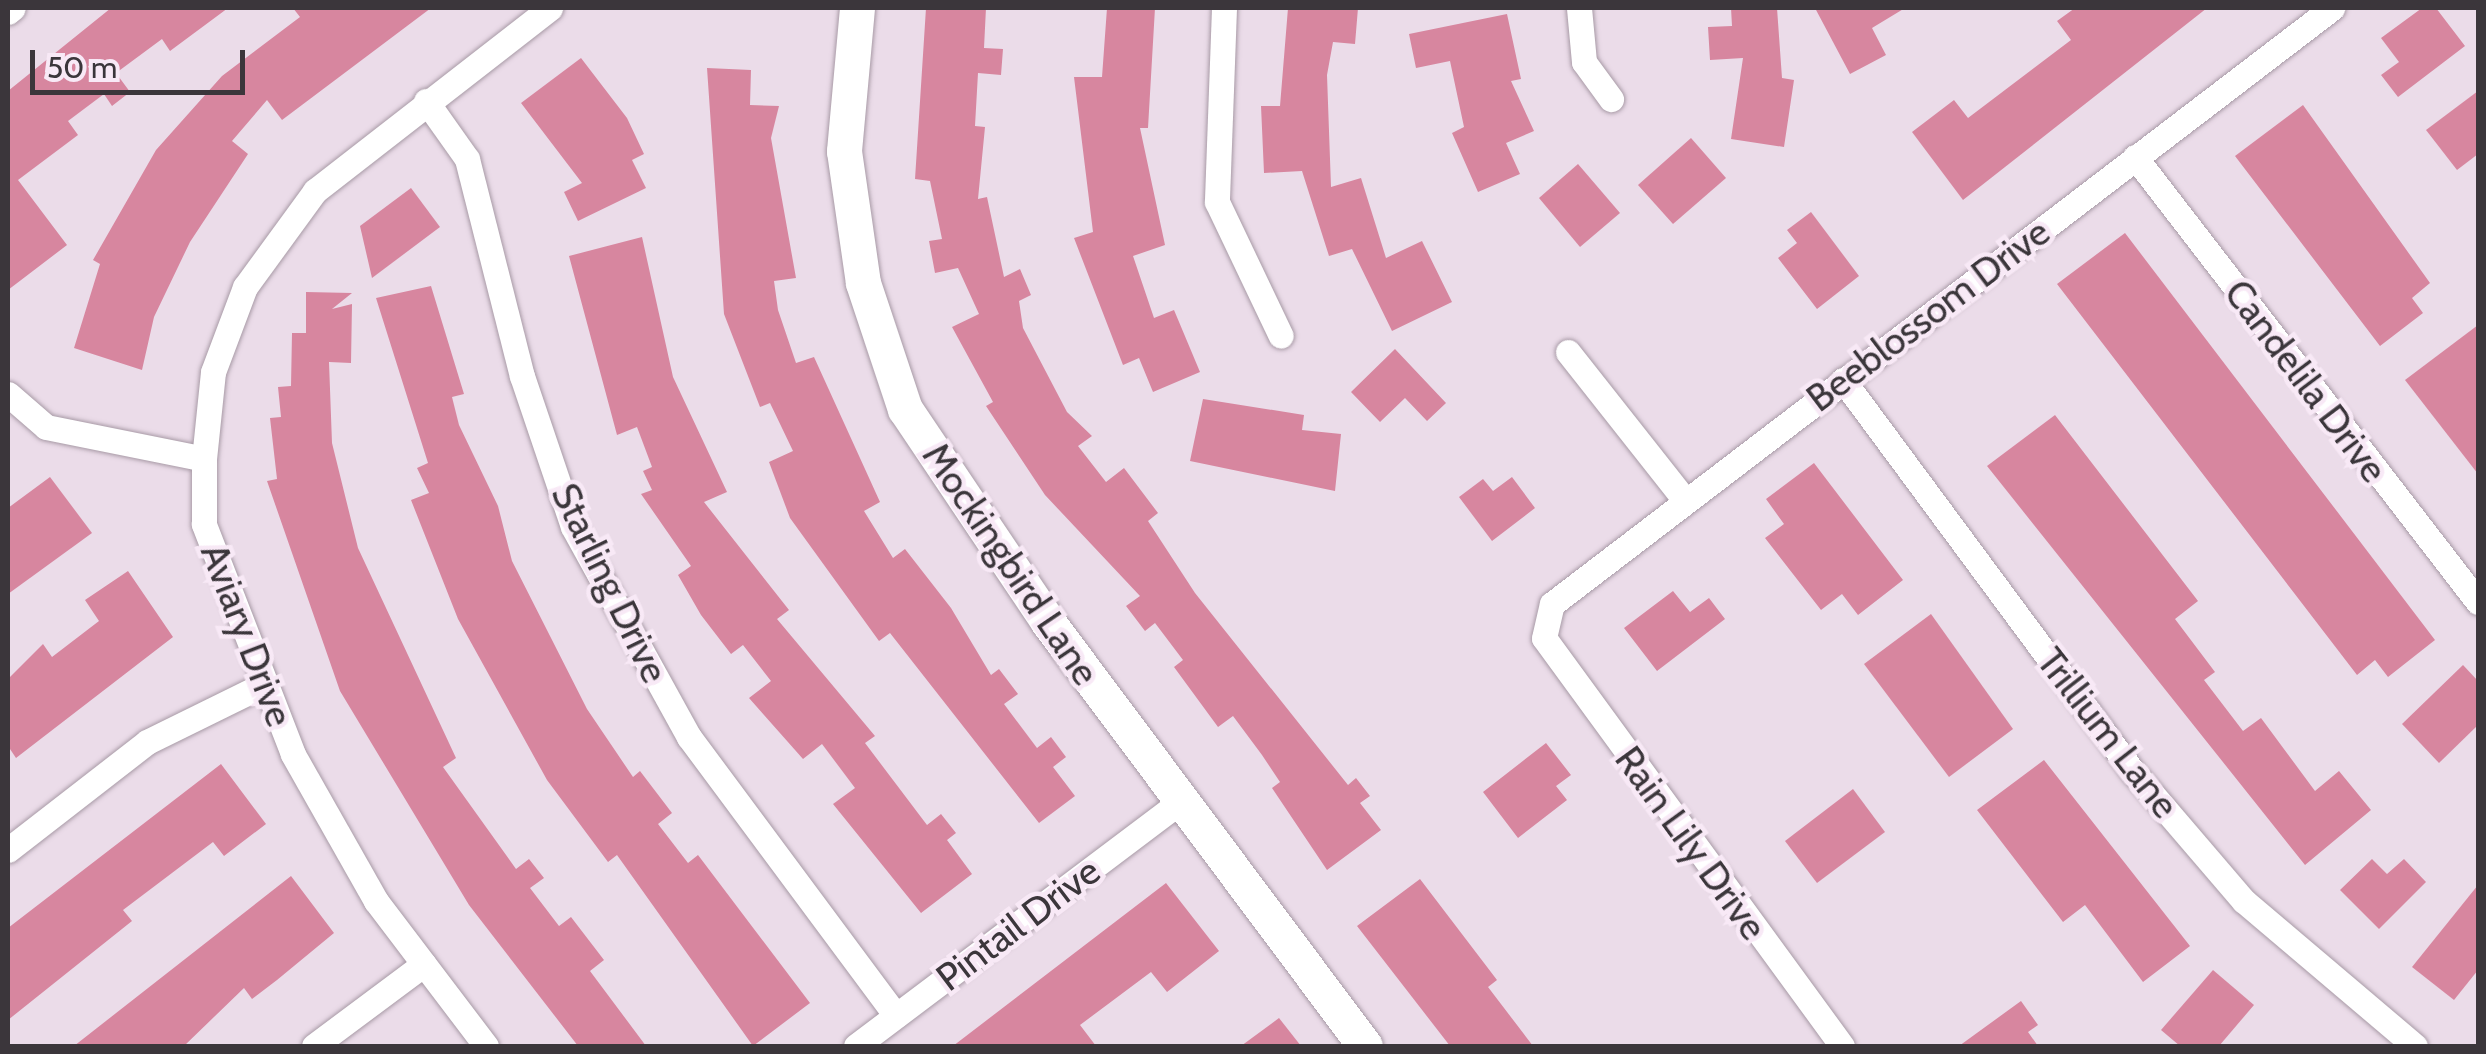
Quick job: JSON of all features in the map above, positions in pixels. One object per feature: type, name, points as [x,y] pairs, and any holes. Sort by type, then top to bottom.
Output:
[{"type":"street","name":"Aviary Drive","points":[[486,1046],[376,901],[264,685],[204,524],[204,459],[212,372],[245,287],[315,192],[426,101],[550,8]]},
{"type":"street","name":"Mockingbird Lane","points":[[857,8],[844,150],[864,283],[905,409],[1180,802],[1365,1046]]},
{"type":"street","points":[[1224,8],[1217,202],[1280,336]]},
{"type":"street","points":[[1579,8],[1584,62],[1611,99]]},
{"type":"street","name":"Beeblossom Drive","points":[[1544,638],[1552,604],[2136,158],[2315,13]]},
{"type":"street","name":"Starling Drive","points":[[426,101],[467,159],[522,376],[574,527],[689,738],[896,1016]]},
{"type":"street","name":"Candelila Drive","points":[[2136,158],[2478,602]]},
{"type":"street","points":[[1568,352],[1686,500]]},
{"type":"street","name":"Trillium Lane","points":[[1842,380],[2135,774],[2232,887],[2344,995],[2415,1046]]},
{"type":"street","points":[[9,398],[46,426],[204,459]]},
{"type":"street","name":"Rain Lily Drive","points":[[1544,638],[1842,1046]]},
{"type":"street","points":[[8,850],[147,742],[264,685]]},
{"type":"street","name":"Pintail Drive","points":[[856,1046],[1180,802]]},
{"type":"street","points":[[314,1046],[424,964]]},
{"type":"building","points":[[111,8],[228,8],[170,51],[162,39],[116,73],[130,92],[112,106],[104,94],[68,121],[78,135],[18,180],[67,245],[8,290],[8,91]]},
{"type":"building","points":[[293,8],[431,8],[282,120],[267,100],[232,141],[248,154],[190,242],[154,317],[142,370],[74,348],[100,264],[93,260],[156,150],[222,76],[300,17]]},
{"type":"building","points":[[926,8],[986,8],[984,48],[1003,49],[1001,75],[978,73],[975,126],[985,127],[978,199],[987,197],[1004,277],[1020,269],[1031,295],[1019,301],[1023,328],[1067,412],[1092,436],[1078,446],[1106,482],[1124,468],[1158,513],[1148,521],[1195,593],[1348,785],[1356,778],[1370,796],[1360,803],[1381,830],[1327,870],[1272,788],[1280,782],[1262,755],[1233,716],[1218,727],[1174,667],[1183,660],[1155,623],[1145,631],[1126,606],[1140,596],[1045,495],[986,406],[993,402],[952,327],[979,314],[958,268],[935,273],[929,241],[942,239],[930,181],[915,179]]},
{"type":"building","points":[[1107,8],[1155,8],[1148,128],[1140,128],[1165,245],[1133,256],[1154,318],[1174,310],[1200,372],[1153,392],[1139,358],[1123,365],[1074,238],[1093,232],[1074,77],[1102,77]]},
{"type":"building","points":[[1288,8],[1358,8],[1355,44],[1333,42],[1327,75],[1331,187],[1361,178],[1386,258],[1422,241],[1452,302],[1392,331],[1352,249],[1329,256],[1302,171],[1264,173],[1261,106],[1280,106]]},
{"type":"building","points":[[1731,8],[1777,8],[1782,78],[1794,80],[1784,147],[1731,139],[1743,58],[1710,60],[1708,27],[1732,26]]},
{"type":"building","points":[[1815,8],[1905,8],[1872,28],[1886,55],[1850,74]]},
{"type":"building","points":[[2075,8],[2207,8],[1963,200],[1912,132],[1954,100],[1968,118],[2071,40],[2057,21]]},
{"type":"building","points":[[2422,8],[2436,8],[2465,46],[2398,97],[2381,75],[2399,62],[2381,38]]},
{"type":"building","points":[[1507,14],[1521,79],[1511,81],[1534,131],[1506,143],[1520,174],[1478,192],[1452,133],[1464,127],[1450,61],[1416,68],[1409,34]]},
{"type":"building","points":[[581,58],[627,118],[644,154],[632,160],[646,188],[578,221],[564,192],[582,183],[521,103]]},
{"type":"building","points":[[707,68],[751,70],[750,105],[779,106],[771,138],[796,278],[774,281],[778,310],[796,363],[814,357],[880,502],[864,511],[893,558],[905,549],[951,608],[991,675],[999,669],[1018,694],[1004,704],[1037,748],[1051,737],[1066,757],[1053,767],[1075,796],[1039,823],[890,633],[879,641],[790,518],[769,462],[793,451],[770,403],[760,407],[724,314]]},
{"type":"building","points":[[2478,91],[2478,154],[2457,170],[2426,130]]},
{"type":"building","points":[[2303,105],[2430,283],[2412,298],[2423,313],[2380,346],[2235,156]]},
{"type":"building","points":[[1691,138],[1726,178],[1673,224],[1638,185]]},
{"type":"building","points":[[1578,164],[1620,213],[1580,247],[1539,198]]},
{"type":"building","points":[[411,188],[440,227],[372,278],[360,226]]},
{"type":"building","points":[[1811,212],[1859,276],[1817,309],[1778,258],[1797,243],[1787,230]]},
{"type":"building","points":[[2125,233],[2435,640],[2388,677],[2375,660],[2357,675],[2057,284]]},
{"type":"building","points":[[642,237],[673,377],[727,492],[704,502],[789,610],[777,619],[875,736],[865,743],[927,825],[941,814],[956,833],[947,840],[972,874],[921,913],[833,804],[855,788],[822,744],[803,759],[749,698],[771,681],[743,645],[731,654],[701,615],[678,575],[691,566],[641,494],[652,490],[643,471],[652,467],[637,427],[617,435],[569,256]]},
{"type":"building","points":[[431,286],[464,394],[452,397],[459,425],[498,506],[512,561],[587,709],[633,777],[640,771],[672,813],[658,824],[688,863],[698,855],[810,1003],[753,1046],[617,855],[608,862],[547,780],[458,619],[411,500],[429,493],[417,468],[428,463],[376,298]]},
{"type":"building","points":[[306,292],[352,293],[332,309],[352,304],[351,363],[329,362],[332,443],[358,548],[456,758],[443,767],[516,869],[529,859],[544,878],[530,888],[559,926],[571,917],[604,960],[590,971],[646,1046],[578,1046],[469,905],[340,691],[267,481],[277,479],[270,418],[281,417],[278,387],[291,386],[292,333],[306,333]]},
{"type":"building","points":[[2478,325],[2478,474],[2405,380]]},
{"type":"building","points":[[1395,349],[1446,403],[1427,421],[1405,398],[1380,422],[1351,392]]},
{"type":"building","points":[[1203,399],[1304,415],[1302,430],[1341,434],[1335,491],[1190,461]]},
{"type":"building","points":[[2055,415],[2198,601],[2175,619],[2215,672],[2204,680],[2243,731],[2261,718],[2315,791],[2339,771],[2371,810],[2305,865],[1987,466]]},
{"type":"building","points":[[1814,463],[1903,580],[1858,615],[1842,594],[1821,610],[1765,538],[1784,524],[1766,499]]},
{"type":"building","points":[[50,477],[92,533],[8,594],[8,508]]},
{"type":"building","points":[[1512,477],[1535,508],[1492,541],[1459,497],[1483,479],[1493,491]]},
{"type":"building","points":[[128,571],[173,637],[16,758],[8,746],[8,679],[43,644],[52,657],[99,621],[85,600]]},
{"type":"building","points":[[1673,591],[1690,612],[1709,598],[1725,619],[1657,671],[1624,628]]},
{"type":"building","points":[[1931,614],[2013,729],[1949,777],[1864,664]]},
{"type":"building","points":[[2463,665],[2478,681],[2478,725],[2439,763],[2402,724]]},
{"type":"building","points":[[1546,743],[1571,775],[1556,786],[1567,800],[1518,838],[1483,792]]},
{"type":"building","points":[[2044,760],[2190,946],[2143,982],[2085,905],[2063,922],[1977,810]]},
{"type":"building","points":[[221,764],[266,824],[224,856],[213,842],[123,910],[132,921],[8,1020],[8,928]]},
{"type":"building","points":[[1853,789],[1885,832],[1817,883],[1785,841]]},
{"type":"building","points":[[2372,859],[2387,874],[2404,859],[2426,882],[2379,929],[2340,890]]},
{"type":"building","points":[[291,876],[334,933],[277,980],[252,999],[244,988],[184,1046],[74,1046]]},
{"type":"building","points":[[1420,879],[1497,980],[1488,987],[1533,1046],[1450,1046],[1357,926]]},
{"type":"building","points":[[1166,883],[1219,951],[1167,992],[1151,972],[1080,1025],[1096,1046],[953,1046]]},
{"type":"building","points":[[2478,885],[2478,970],[2454,1000],[2412,967]]},
{"type":"building","points":[[2213,970],[2254,1005],[2219,1046],[2180,1046],[2161,1030]]},
{"type":"building","points":[[2021,1001],[2038,1025],[2028,1032],[2038,1046],[1959,1046]]},
{"type":"building","points":[[1279,1018],[1301,1046],[1241,1046]]}]
